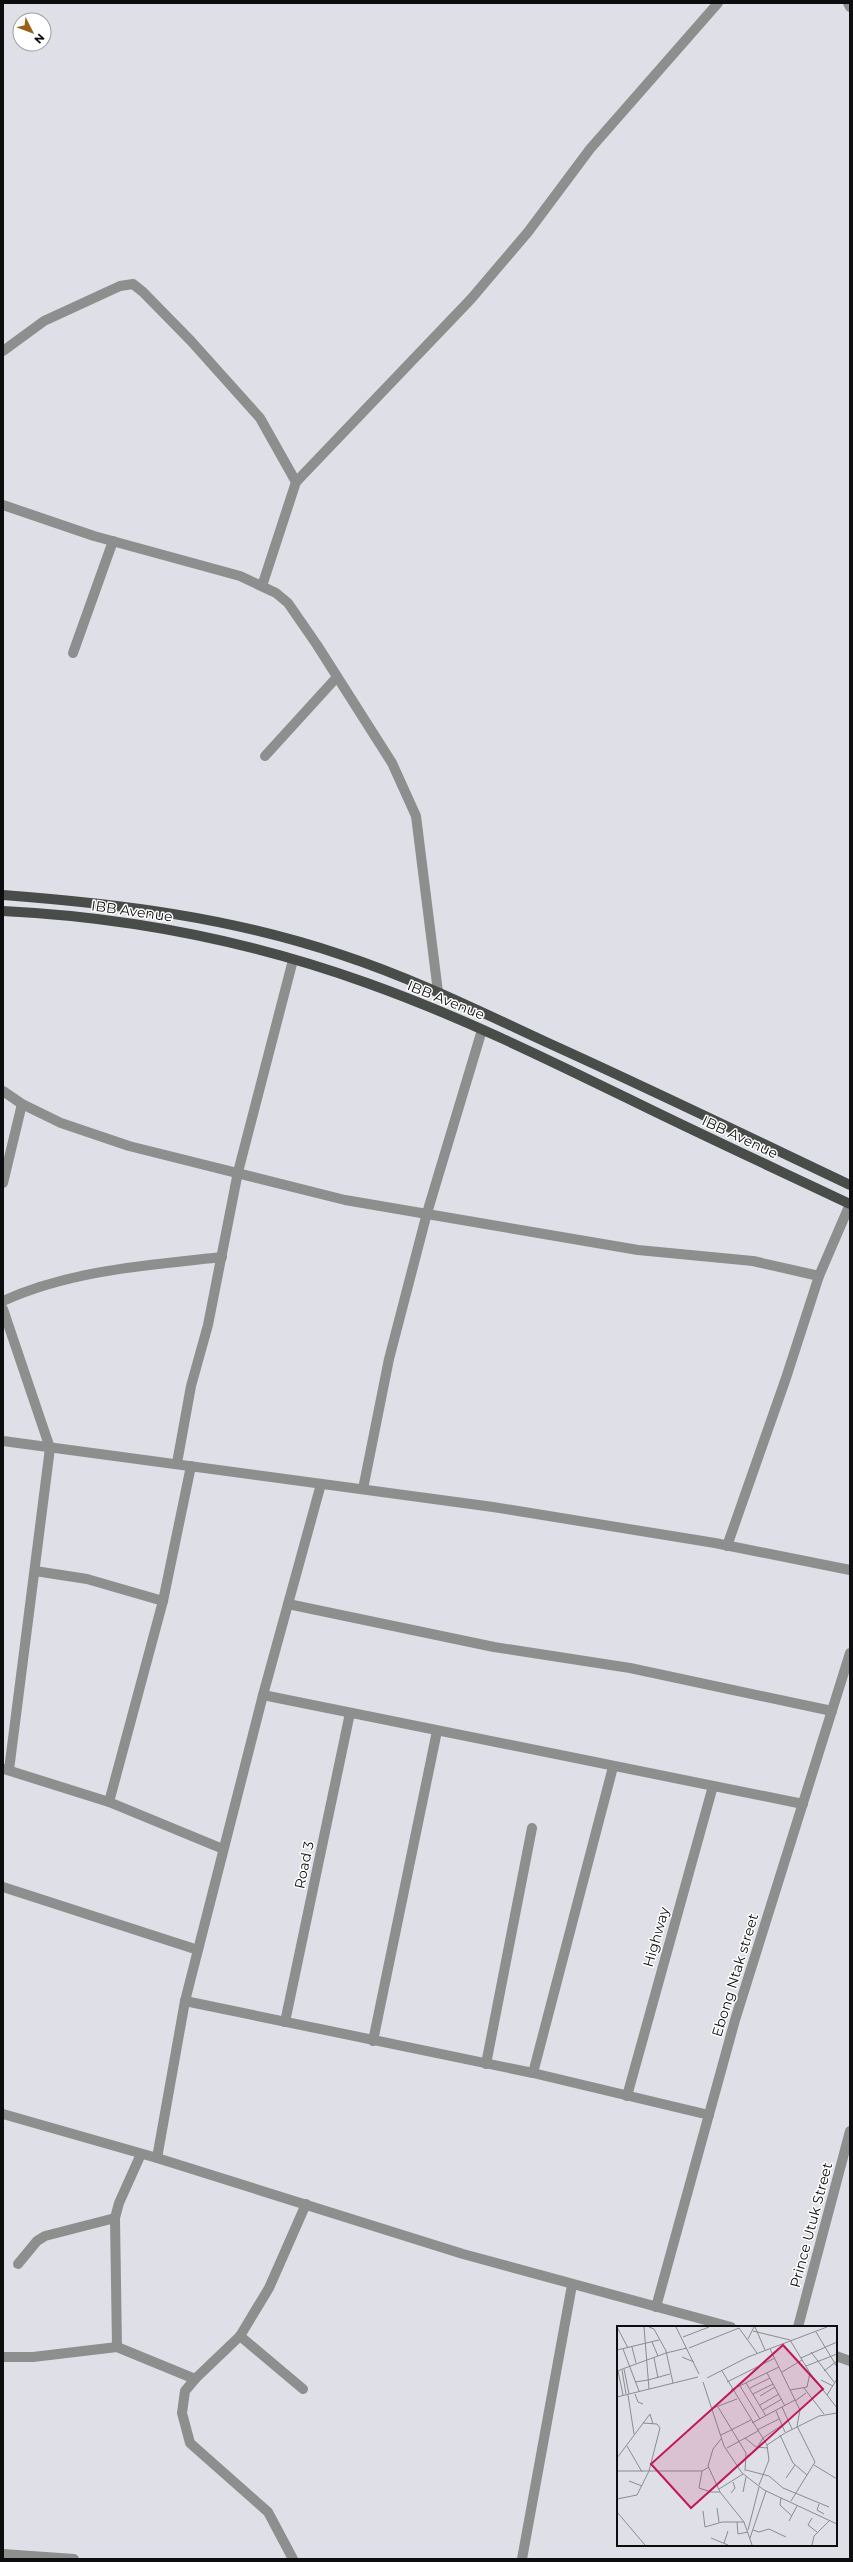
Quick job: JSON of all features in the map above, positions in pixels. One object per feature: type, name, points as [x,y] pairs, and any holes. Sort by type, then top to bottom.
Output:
[{"type":"main road","points":[[3,895],[119,904],[164,911],[249,929],[342,955],[438,992],[850,1185]]},
{"type":"main road","name":"IBB Avenue","points":[[3,910],[120,922],[192,934],[293,960],[368,983],[520,1046],[850,1204]]},
{"type":"street","points":[[262,586],[296,482],[471,299],[528,232],[590,149],[718,3]]},
{"type":"street","points":[[848,3],[850,7]]},
{"type":"street","points":[[3,351],[44,321],[120,286],[133,284],[143,292],[191,341],[260,418],[296,482]]},
{"type":"street","points":[[3,505],[113,541],[240,576],[276,593],[288,603],[392,763],[416,816],[438,992]]},
{"type":"street","points":[[73,654],[113,541]]},
{"type":"street","points":[[265,756],[337,677]]},
{"type":"street","points":[[177,1463],[191,1386],[208,1325],[238,1172],[293,960]]},
{"type":"street","points":[[363,1490],[389,1359],[427,1213],[482,1030]]},
{"type":"street","points":[[3,1091],[22,1104],[61,1122],[129,1146],[238,1172],[345,1200],[638,1250],[753,1262],[819,1276]]},
{"type":"street","points":[[3,1183],[22,1104]]},
{"type":"street","points":[[726,1546],[819,1276],[850,1204]]},
{"type":"street","points":[[3,1301],[24,1291],[118,1268],[222,1257]]},
{"type":"street","points":[[3,1309],[50,1448],[35,1571],[6,1769],[109,1802],[224,1849]]},
{"type":"street","points":[[3,1441],[177,1463],[493,1507],[726,1546],[850,1570]]},
{"type":"street","points":[[109,1802],[163,1601],[190,1466]]},
{"type":"street","points":[[157,2158],[185,2001],[263,1695],[321,1484]]},
{"type":"street","points":[[35,1571],[87,1579],[163,1601]]},
{"type":"street","points":[[288,1604],[494,1647],[630,1668],[832,1711]]},
{"type":"street","name":"Ebong Ntak street","points":[[656,2307],[735,2020],[850,1653]]},
{"type":"street","points":[[263,1695],[613,1767],[803,1804]]},
{"type":"street","name":"Road 3","points":[[285,2022],[350,1713]]},
{"type":"street","points":[[373,2041],[437,1731]]},
{"type":"street","points":[[533,2073],[613,1767]]},
{"type":"street","name":"Highway","points":[[627,2096],[713,1786]]},
{"type":"street","points":[[486,2064],[532,1828]]},
{"type":"street","points":[[3,1887],[198,1950]]},
{"type":"street","points":[[185,2001],[533,2073],[709,2115]]},
{"type":"street","points":[[3,2114],[157,2158],[463,2254],[572,2285],[727,2326]]},
{"type":"street","name":"Prince Utuk Street","points":[[798,2326],[850,2131]]},
{"type":"street","points":[[116,2347],[115,2218],[119,2203],[141,2154]]},
{"type":"street","points":[[293,2559],[268,2512],[190,2443],[182,2413],[185,2391],[194,2379],[240,2336],[269,2288],[306,2204]]},
{"type":"street","points":[[18,2264],[37,2241],[45,2236],[115,2218]]},
{"type":"street","points":[[522,2559],[572,2285]]},
{"type":"street","points":[[240,2336],[303,2389]]},
{"type":"street","points":[[3,2357],[33,2357],[116,2347],[194,2379]]},
{"type":"street","points":[[837,2356],[850,2361]]},
{"type":"street","points":[[3,2554],[74,2559]]}]
